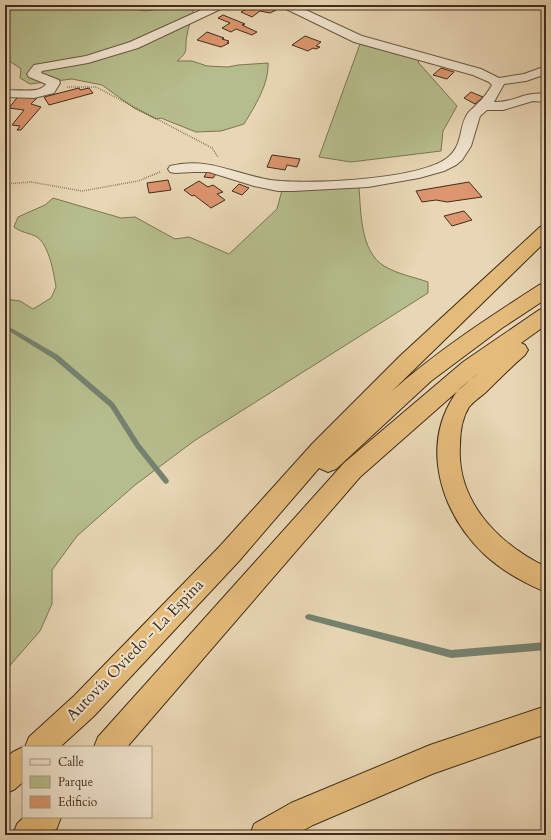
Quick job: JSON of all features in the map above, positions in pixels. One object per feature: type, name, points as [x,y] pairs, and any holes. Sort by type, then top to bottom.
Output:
[{"type":"highway","points":[[230,553],[321,450],[407,362],[546,231]]},
{"type":"highway","points":[[230,553],[424,375],[495,323],[546,290]]},
{"type":"highway","points":[[109,746],[352,470],[470,368],[546,316]]},
{"type":"highway","points":[[546,330],[505,360],[463,400],[453,419],[448,440],[449,467],[454,492],[465,514],[485,538],[507,558],[534,575],[546,580]]},
{"type":"highway","name":"Autovía Oviedo - La Espina","points":[[40,746],[84,706],[230,553]]},
{"type":"highway","points":[[265,835],[302,814],[430,760],[546,720]]},
{"type":"highway","points":[[5,779],[22,763]]},
{"type":"highway","points":[[28,835],[45,818]]},
{"type":"street","points":[[8,94],[34,94],[49,90],[54,84],[33,74],[38,68],[88,59],[134,45],[221,5]]},
{"type":"street","points":[[174,170],[188,167],[214,169],[255,182],[280,186],[359,183],[395,179],[423,173],[449,163],[464,148],[474,114],[492,97],[498,85],[494,79],[477,72],[358,39],[286,5]]},
{"type":"street","points":[[496,82],[526,77],[546,70]]},
{"type":"street","points":[[483,106],[503,106],[521,99],[536,96],[546,98]]},
{"type":"path","points":[[51,87],[96,86],[212,148],[231,175]]},
{"type":"path","points":[[5,184],[31,182],[82,191],[138,181],[159,172],[174,170]]},
{"type":"green space","points":[[5,5],[117,5],[145,11],[169,7],[183,7],[193,10],[187,32],[186,50],[184,55],[177,61],[192,61],[207,66],[228,67],[268,63],[268,71],[264,87],[253,110],[244,124],[221,131],[196,132],[161,118],[156,119],[134,108],[102,85],[72,79],[30,84],[20,78],[21,69],[5,58]]},
{"type":"green space","points":[[360,44],[420,60],[418,62],[457,106],[443,131],[441,151],[351,162],[319,157]]},
{"type":"green space","points":[[359,187],[361,219],[370,251],[376,259],[389,269],[428,282],[428,293],[194,441],[135,485],[77,536],[52,570],[52,604],[40,631],[5,671],[5,299],[20,301],[33,309],[51,298],[56,287],[50,260],[45,246],[37,237],[20,231],[14,227],[18,217],[45,205],[53,198],[121,218],[135,217],[175,239],[189,237],[229,254],[277,209],[282,190]]},
{"type":"building","points":[[254,5],[258,7],[265,5],[276,10],[270,13],[260,11],[252,17],[241,12]]},
{"type":"building","points":[[223,15],[245,24],[242,25],[257,32],[252,35],[236,29],[231,32],[222,28],[230,23],[218,18]]},
{"type":"building","points":[[207,32],[224,38],[222,39],[229,41],[227,43],[229,43],[221,47],[197,40]]},
{"type":"building","points":[[305,36],[321,42],[316,46],[320,47],[316,49],[313,48],[308,51],[292,45]]},
{"type":"building","points":[[441,68],[454,72],[447,79],[433,75]]},
{"type":"building","points":[[79,88],[80,90],[89,88],[93,93],[49,105],[44,97]]},
{"type":"building","points":[[471,92],[483,97],[475,104],[464,98]]},
{"type":"building","points":[[20,94],[38,97],[31,104],[41,107],[21,130],[17,130],[20,126],[12,125],[24,110],[9,108]]},
{"type":"building","points":[[272,155],[300,159],[297,167],[287,165],[285,170],[267,167]]},
{"type":"building","points":[[207,172],[216,174],[213,178],[204,177]]},
{"type":"building","points":[[168,180],[171,190],[149,193],[147,183]]},
{"type":"building","points":[[199,181],[208,187],[213,185],[223,192],[217,194],[225,200],[211,208],[194,195],[192,196],[184,190]]},
{"type":"building","points":[[469,182],[482,197],[447,202],[436,200],[422,202],[416,191]]},
{"type":"building","points":[[239,184],[249,188],[242,195],[232,191]]},
{"type":"building","points":[[464,211],[472,220],[452,226],[444,216]]},
{"type":"waterway","points":[[5,328],[11,330],[56,357],[112,405],[138,446],[166,481]]},
{"type":"waterway","points":[[309,617],[451,654],[546,646]]}]
